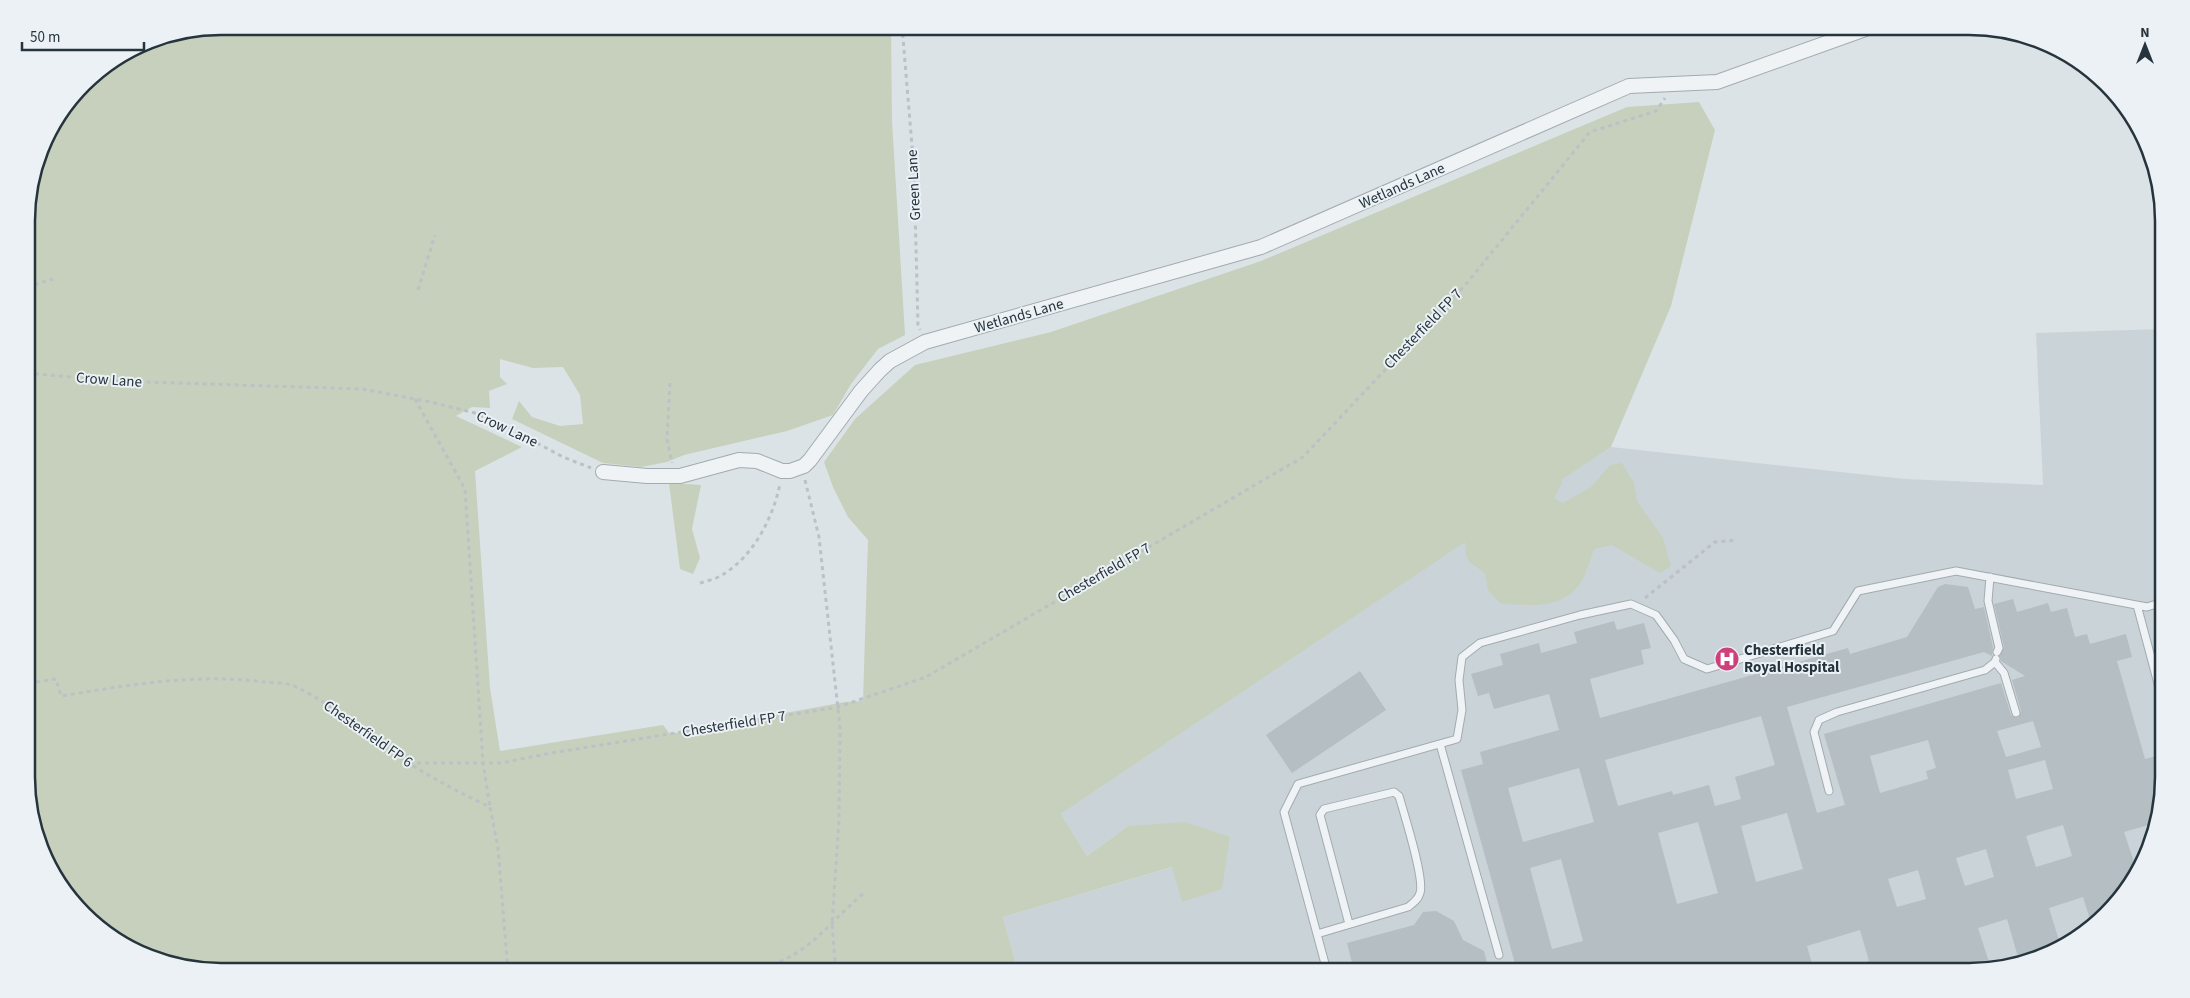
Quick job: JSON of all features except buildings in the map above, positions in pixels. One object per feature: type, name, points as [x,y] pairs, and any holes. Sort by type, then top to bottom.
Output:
[{"type":"street","name":"Wetlands Lane","points":[[925,342],[1261,248],[1629,86],[1717,82],[1849,35]]},
{"type":"street","points":[[603,472],[637,476],[674,476],[749,460],[782,471],[800,468],[810,460],[861,391],[880,370],[890,361],[925,342]]},
{"type":"lane","points":[[1325,963],[1284,812],[1298,784],[1457,739],[1462,710],[1459,680],[1462,657],[1480,643],[1580,615],[1631,604],[1656,615],[1684,659],[1707,670],[1833,631],[1858,591],[1956,570],[2147,607],[2155,604]]},
{"type":"lane","points":[[1829,791],[1814,732],[1819,720],[1838,712],[1985,670],[1996,658],[1999,648],[1988,601],[1990,577]]},
{"type":"lane","points":[[2137,605],[2155,672]]},
{"type":"lane","points":[[1996,658],[2004,673],[2016,713]]},
{"type":"lane","points":[[1440,744],[1499,955]]},
{"type":"lane","points":[[1317,934],[1408,907],[1417,900],[1421,891],[1399,796],[1394,792],[1324,809],[1320,815],[1349,924]]},
{"type":"path","name":"Green Lane","points":[[903,35],[914,170],[918,325],[925,342]]},
{"type":"path","name":"Chesterfield FP 7","points":[[409,763],[501,763],[561,751],[838,707],[926,677],[1303,457],[1467,283],[1590,132],[1656,111]]},
{"type":"path","points":[[418,290],[435,235]]},
{"type":"path","points":[[35,285],[53,279]]},
{"type":"path","name":"Crow Lane","points":[[35,374],[115,381],[353,389],[415,399],[489,418],[573,462],[603,472]]},
{"type":"path","points":[[670,383],[667,439],[674,476]]},
{"type":"path","points":[[415,399],[465,489],[483,763],[498,848],[507,963]]},
{"type":"path","points":[[700,583],[721,576],[737,564],[756,541],[774,509],[782,471]]},
{"type":"path","points":[[804,478],[819,538],[840,727],[839,820],[832,924],[835,963]]},
{"type":"path","points":[[1635,606],[1715,542],[1737,540]]},
{"type":"path","name":"Chesterfield FP 6","points":[[35,682],[56,679],[61,696],[135,683],[194,678],[245,679],[291,685],[334,707],[409,763],[456,792],[490,807]]},
{"type":"path","points":[[775,963],[800,950],[832,924],[844,909],[865,892]]},
{"type":"shaded area","name":"Chesterfield Royal Hospital","points":[[2155,329],[2155,790],[2145,837],[2124,881],[2101,909],[2073,932],[2029,953],[1982,963],[1016,963],[1003,917],[1173,867],[1222,889],[1128,826],[1087,856],[1061,814],[1467,540],[1611,447],[1905,479],[2043,485],[2036,333]]},
{"type":"green space","points":[[208,35],[891,35],[892,121],[905,335],[878,349],[851,384],[833,415],[787,431],[684,455],[667,462],[641,467],[603,463],[512,419],[519,401],[532,417],[560,426],[583,424],[580,395],[563,367],[533,368],[500,359],[500,377],[507,384],[489,391],[490,408],[472,407],[456,416],[522,447],[475,471],[490,688],[500,751],[663,725],[670,734],[845,702],[863,701],[868,540],[848,517],[833,487],[824,462],[855,419],[915,365],[1051,332],[1261,261],[1627,107],[1699,102],[1715,130],[1671,306],[1611,447],[1561,480],[1562,483],[1554,498],[1563,503],[1591,487],[1610,465],[1622,463],[1634,483],[1637,501],[1663,538],[1671,566],[1660,573],[1612,545],[1594,549],[1581,582],[1565,598],[1555,602],[1534,605],[1500,603],[1488,590],[1485,573],[1474,566],[1467,558],[1465,542],[1061,814],[1087,856],[1128,826],[1185,822],[1230,837],[1222,889],[1182,902],[1172,867],[1003,917],[1016,963],[208,963],[173,957],[150,949],[117,932],[89,909],[66,881],[49,848],[41,825],[35,790],[35,208],[41,173],[49,150],[66,117],[89,89],[117,66],[150,49],[173,41]]},
{"type":"green space","points":[[669,483],[701,485],[692,529],[700,558],[693,574],[680,569]]},
{"type":"place","name":"Chesterfield Royal Hospital","points":[[1727,659]]}]
